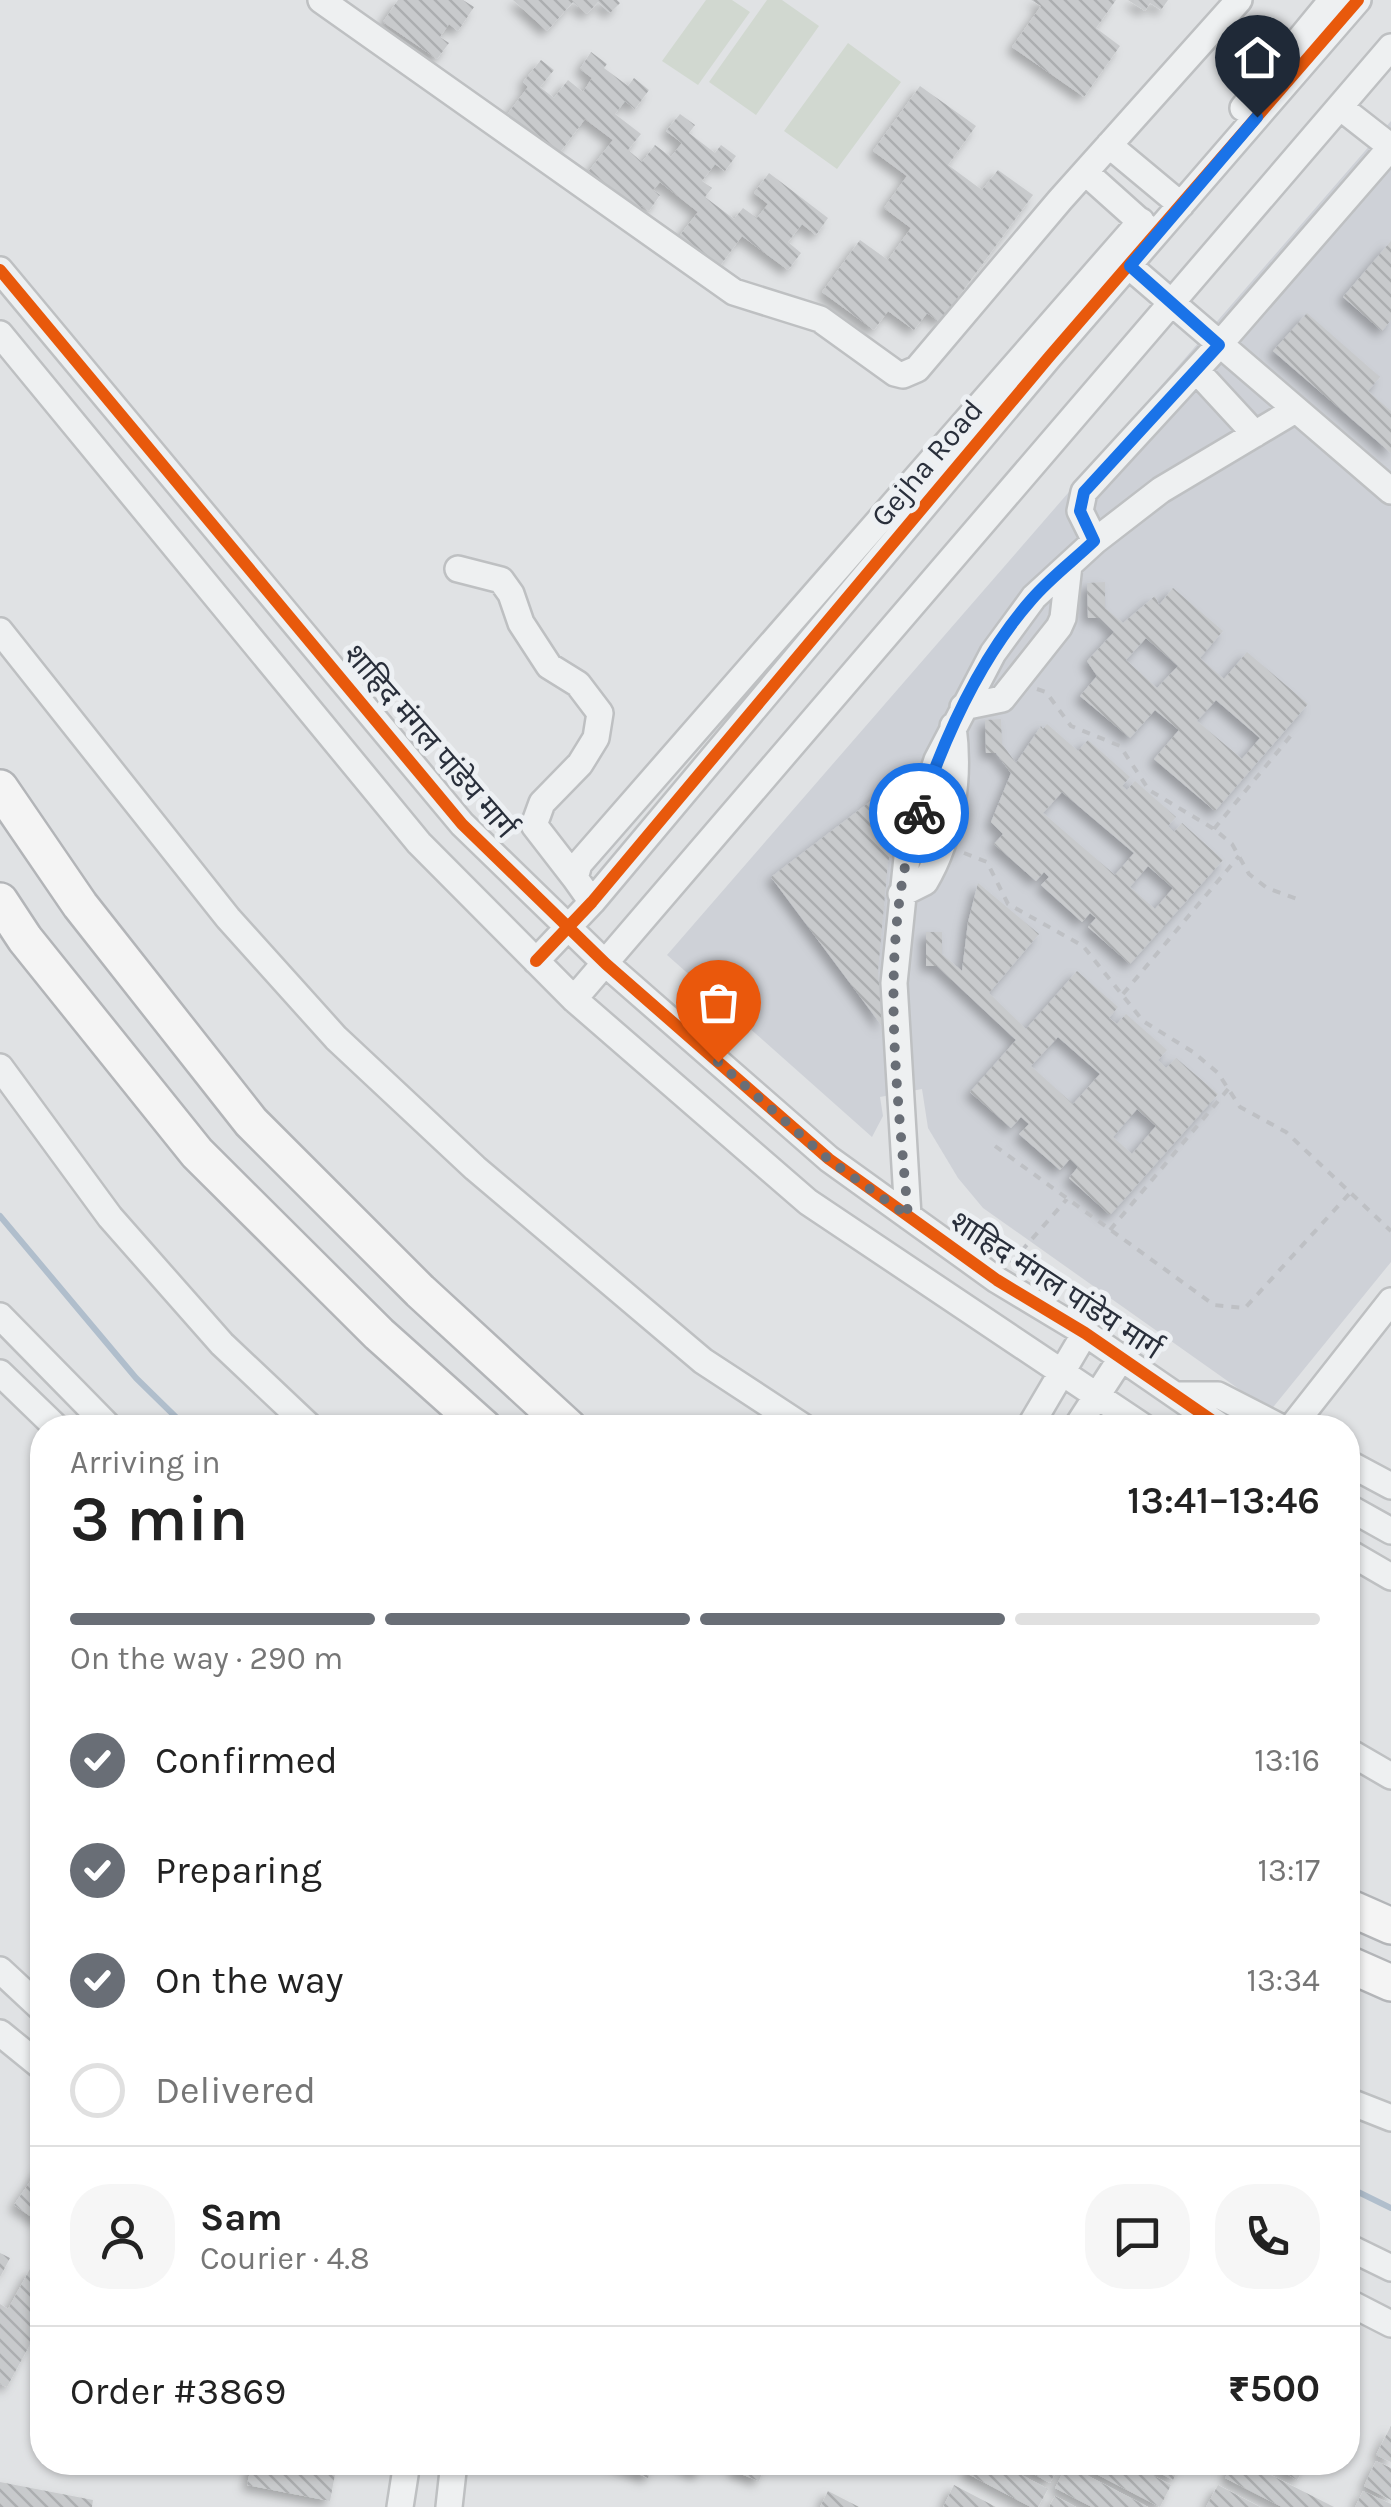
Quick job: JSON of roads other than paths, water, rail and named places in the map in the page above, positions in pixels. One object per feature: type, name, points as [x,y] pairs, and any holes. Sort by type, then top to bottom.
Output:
[{"type":"highway","points":[[0,788],[80,904],[250,1122],[420,1291],[555,1415]]},
{"type":"highway","points":[[0,901],[25,939],[197,1153],[379,1334],[469,1415]]},
{"type":"highway","points":[[1360,1912],[1391,1926]]},
{"type":"highway","points":[[1360,1969],[1391,1982]]},
{"type":"street","points":[[321,0],[734,292],[820,319],[903,376],[917,369],[1239,0]]},
{"type":"street","points":[[1110,145],[1170,195],[1332,0]]},
{"type":"street","name":"Gejha Road","points":[[536,961],[592,902],[867,554],[1130,266],[1144,224],[1358,0]]},
{"type":"street","points":[[574,999],[1391,47]]},
{"type":"street","points":[[1094,541],[1080,511],[1084,492],[1219,345],[1391,147],[1340,107]]},
{"type":"street","points":[[574,878],[579,864],[867,554],[1144,224],[1085,172]]},
{"type":"street","points":[[1130,266],[1391,491]]},
{"type":"street","name":"शाहिद मंगल पांडेय मार्ग","points":[[0,270],[462,824],[606,964],[829,1160],[997,1280],[1086,1333],[1205,1415]]},
{"type":"street","points":[[0,334],[419,843],[574,999],[808,1202],[1126,1415]]},
{"type":"street","points":[[1196,370],[1255,434]]},
{"type":"street","points":[[908,1216],[894,996],[900,894],[908,848],[936,760],[993,653],[1028,603],[1094,541],[1175,480],[1294,410]]},
{"type":"street","points":[[958,717],[1002,699],[1018,681],[1063,618],[1069,565]]},
{"type":"street","points":[[458,569],[501,580],[511,594],[521,623],[549,666],[578,684],[600,713],[596,738],[580,764],[542,803],[534,825],[592,902]]},
{"type":"street","points":[[0,630],[228,918],[336,1038],[475,1168],[703,1361],[784,1415]]},
{"type":"street","points":[[900,894],[925,882],[942,844],[957,773],[958,717]]},
{"type":"street","points":[[0,1067],[110,1217],[222,1344],[297,1415]]},
{"type":"street","points":[[1301,1415],[1391,1301]]},
{"type":"street","points":[[0,1316],[97,1415]]},
{"type":"street","points":[[1036,1415],[1086,1333]]},
{"type":"street","points":[[32,1350],[1,1375],[43,1415]]},
{"type":"street","points":[[1085,1415],[1122,1357]]},
{"type":"street","points":[[1176,1395],[1218,1395],[1257,1415]]},
{"type":"street","points":[[1360,1469],[1391,1486]]},
{"type":"street","points":[[1360,1514],[1391,1531]]},
{"type":"street","points":[[1360,1559],[1391,1577]]},
{"type":"street","points":[[1360,1758],[1391,1776]]},
{"type":"street","points":[[0,1970],[30,1997]]},
{"type":"street","points":[[0,2034],[30,2058]]},
{"type":"street","points":[[1360,2106],[1391,2118]]},
{"type":"street","points":[[1360,2253],[1391,2268]]},
{"type":"street","points":[[1360,2308],[1391,2324]]},
{"type":"street","points":[[400,2507],[405,2475]]},
{"type":"street","points":[[449,2507],[453,2475]]},
{"type":"waterway","points":[[0,1216],[136,1378],[174,1415]]},
{"type":"waterway","points":[[1360,2193],[1391,2208]]}]
